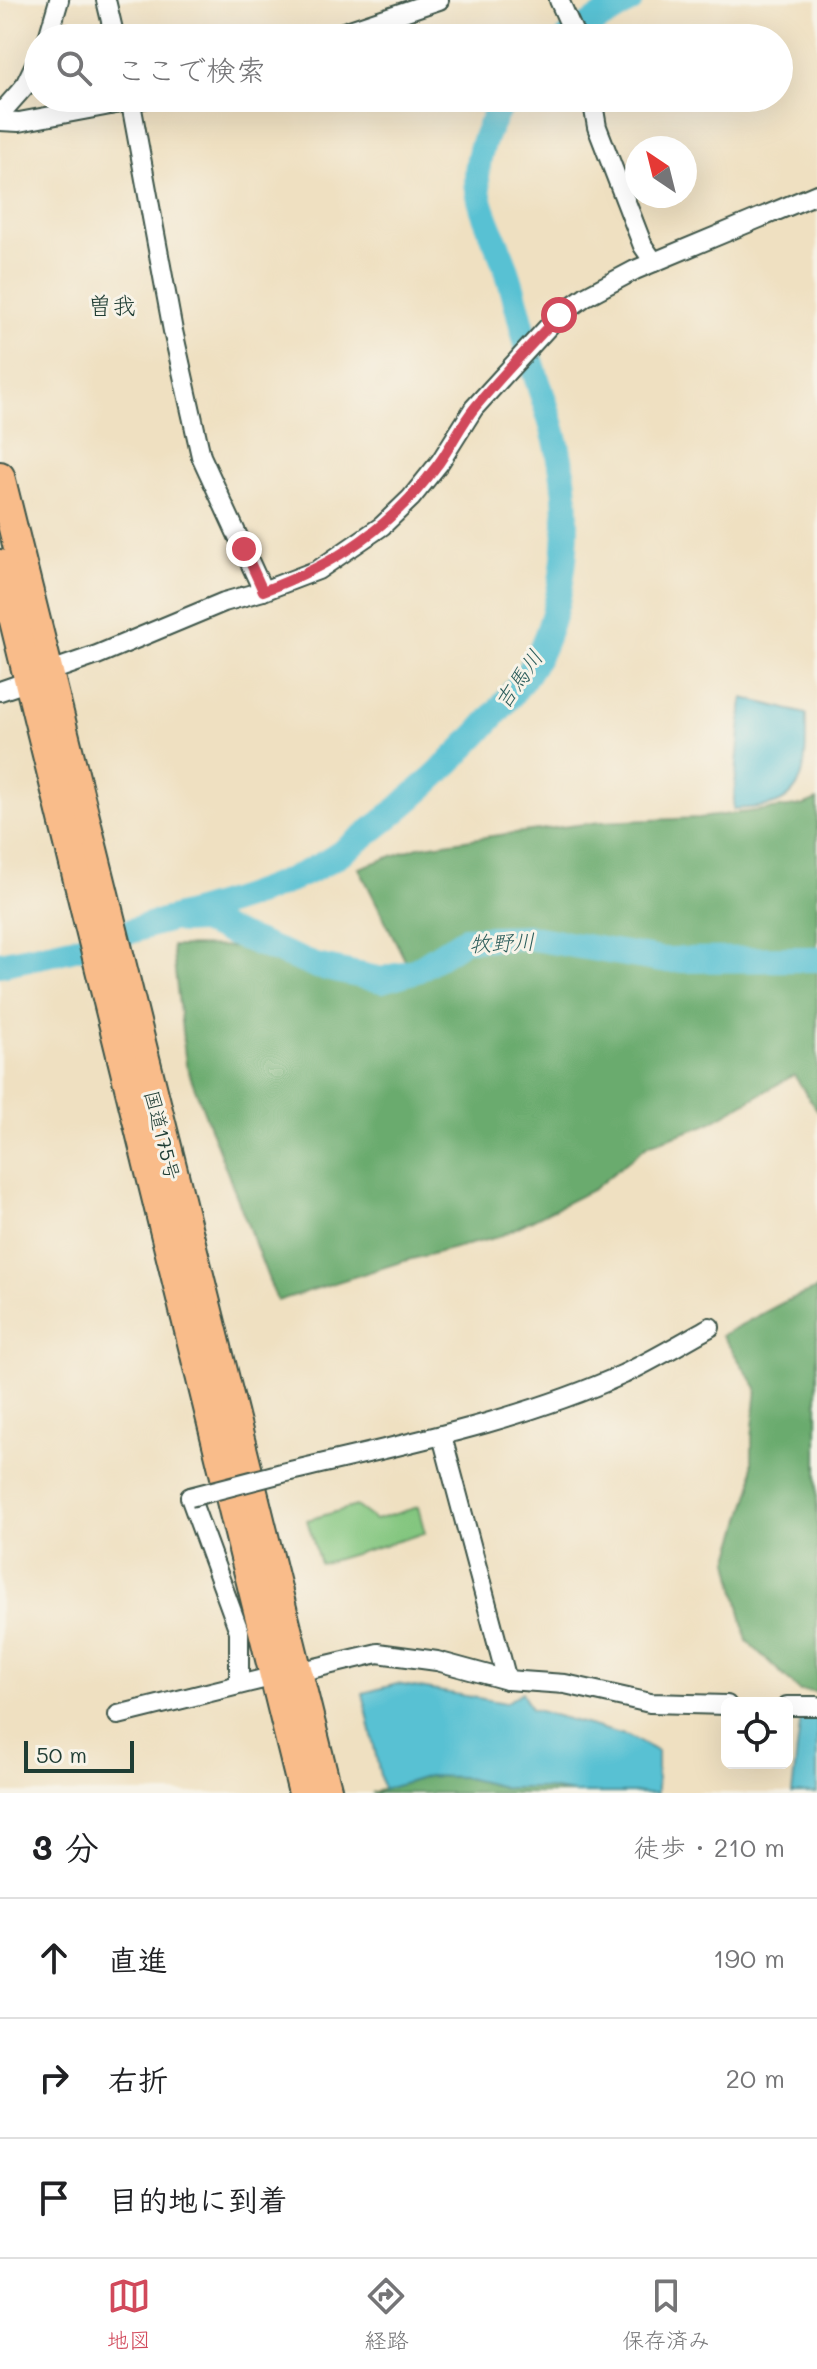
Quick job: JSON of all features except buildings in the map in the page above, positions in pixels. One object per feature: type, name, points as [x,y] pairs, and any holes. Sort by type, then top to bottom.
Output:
[{"type":"highway","name":"国道175号","points":[[0,476],[38,677],[286,1674],[328,1793]]},
{"type":"highway","name":"国道175号","points":[[0,564],[38,677]]},
{"type":"highway","name":"国道175号","points":[[286,1674],[303,1793]]},
{"type":"street","points":[[52,24],[59,0]]},
{"type":"street","points":[[106,0],[112,24]]},
{"type":"street","points":[[368,24],[439,0]]},
{"type":"street","points":[[559,0],[570,24]]},
{"type":"street","points":[[0,114],[24,87]]},
{"type":"street","points":[[0,121],[19,122],[72,112]]},
{"type":"street","points":[[138,112],[173,331],[201,456],[263,591]]},
{"type":"street","points":[[594,112],[597,127],[643,246],[654,262]]},
{"type":"street","points":[[0,691],[224,602],[318,570],[382,526],[411,498],[440,462],[474,408],[551,323],[586,296],[654,262],[817,194]]},
{"type":"street","points":[[239,1683],[239,1631],[190,1497],[442,1436],[540,1407],[625,1373],[710,1327]]},
{"type":"street","points":[[442,1436],[507,1680]]},
{"type":"street","points":[[118,1715],[239,1683],[378,1653],[437,1661],[507,1680],[565,1684],[650,1703],[721,1705]]},
{"type":"street","points":[[793,1706],[817,1706]]},
{"type":"green space","points":[[817,800],[817,1110],[794,1075],[706,1125],[648,1145],[594,1189],[498,1237],[404,1261],[277,1301],[186,1065],[172,946],[272,947],[346,973],[413,976],[359,868],[418,847],[492,836],[600,822],[699,818],[805,805]]},
{"type":"green space","points":[[817,1289],[817,1692],[800,1691],[747,1641],[729,1561],[752,1486],[752,1437],[757,1388],[722,1335],[786,1301]]},
{"type":"green space","points":[[356,1506],[375,1520],[418,1507],[425,1533],[320,1564],[307,1520]]},
{"type":"green space","points":[[428,1776],[462,1777],[507,1788],[542,1788],[574,1793],[371,1793]]},
{"type":"water","points":[[743,698],[806,714],[806,752],[801,777],[788,796],[767,806],[733,809]]},
{"type":"water","points":[[397,1684],[506,1703],[522,1692],[531,1709],[628,1736],[657,1751],[657,1793],[574,1793],[542,1788],[507,1788],[462,1777],[428,1776],[383,1790],[363,1693]]},
{"type":"water","points":[[817,1714],[817,1793],[792,1793],[801,1715]]},
{"type":"waterway","name":"吉馬川","points":[[591,24],[631,0]]},
{"type":"waterway","name":"吉馬川","points":[[0,964],[84,946],[222,904],[263,891],[321,865],[378,826],[411,798],[476,735],[527,673],[542,647],[557,601],[565,552],[565,502],[553,430],[509,277],[483,211],[478,189],[482,147],[498,112]]},
{"type":"waterway","name":"牧野川","points":[[183,921],[199,920],[316,966],[382,980],[417,970],[465,939],[527,937],[661,960],[817,959]]},
{"type":"district","name":"曽我","points":[[112,304]]},
{"type":"route","points":[[244,549],[263,591],[318,570],[382,526],[411,498],[440,462],[474,408],[559,315]]}]
